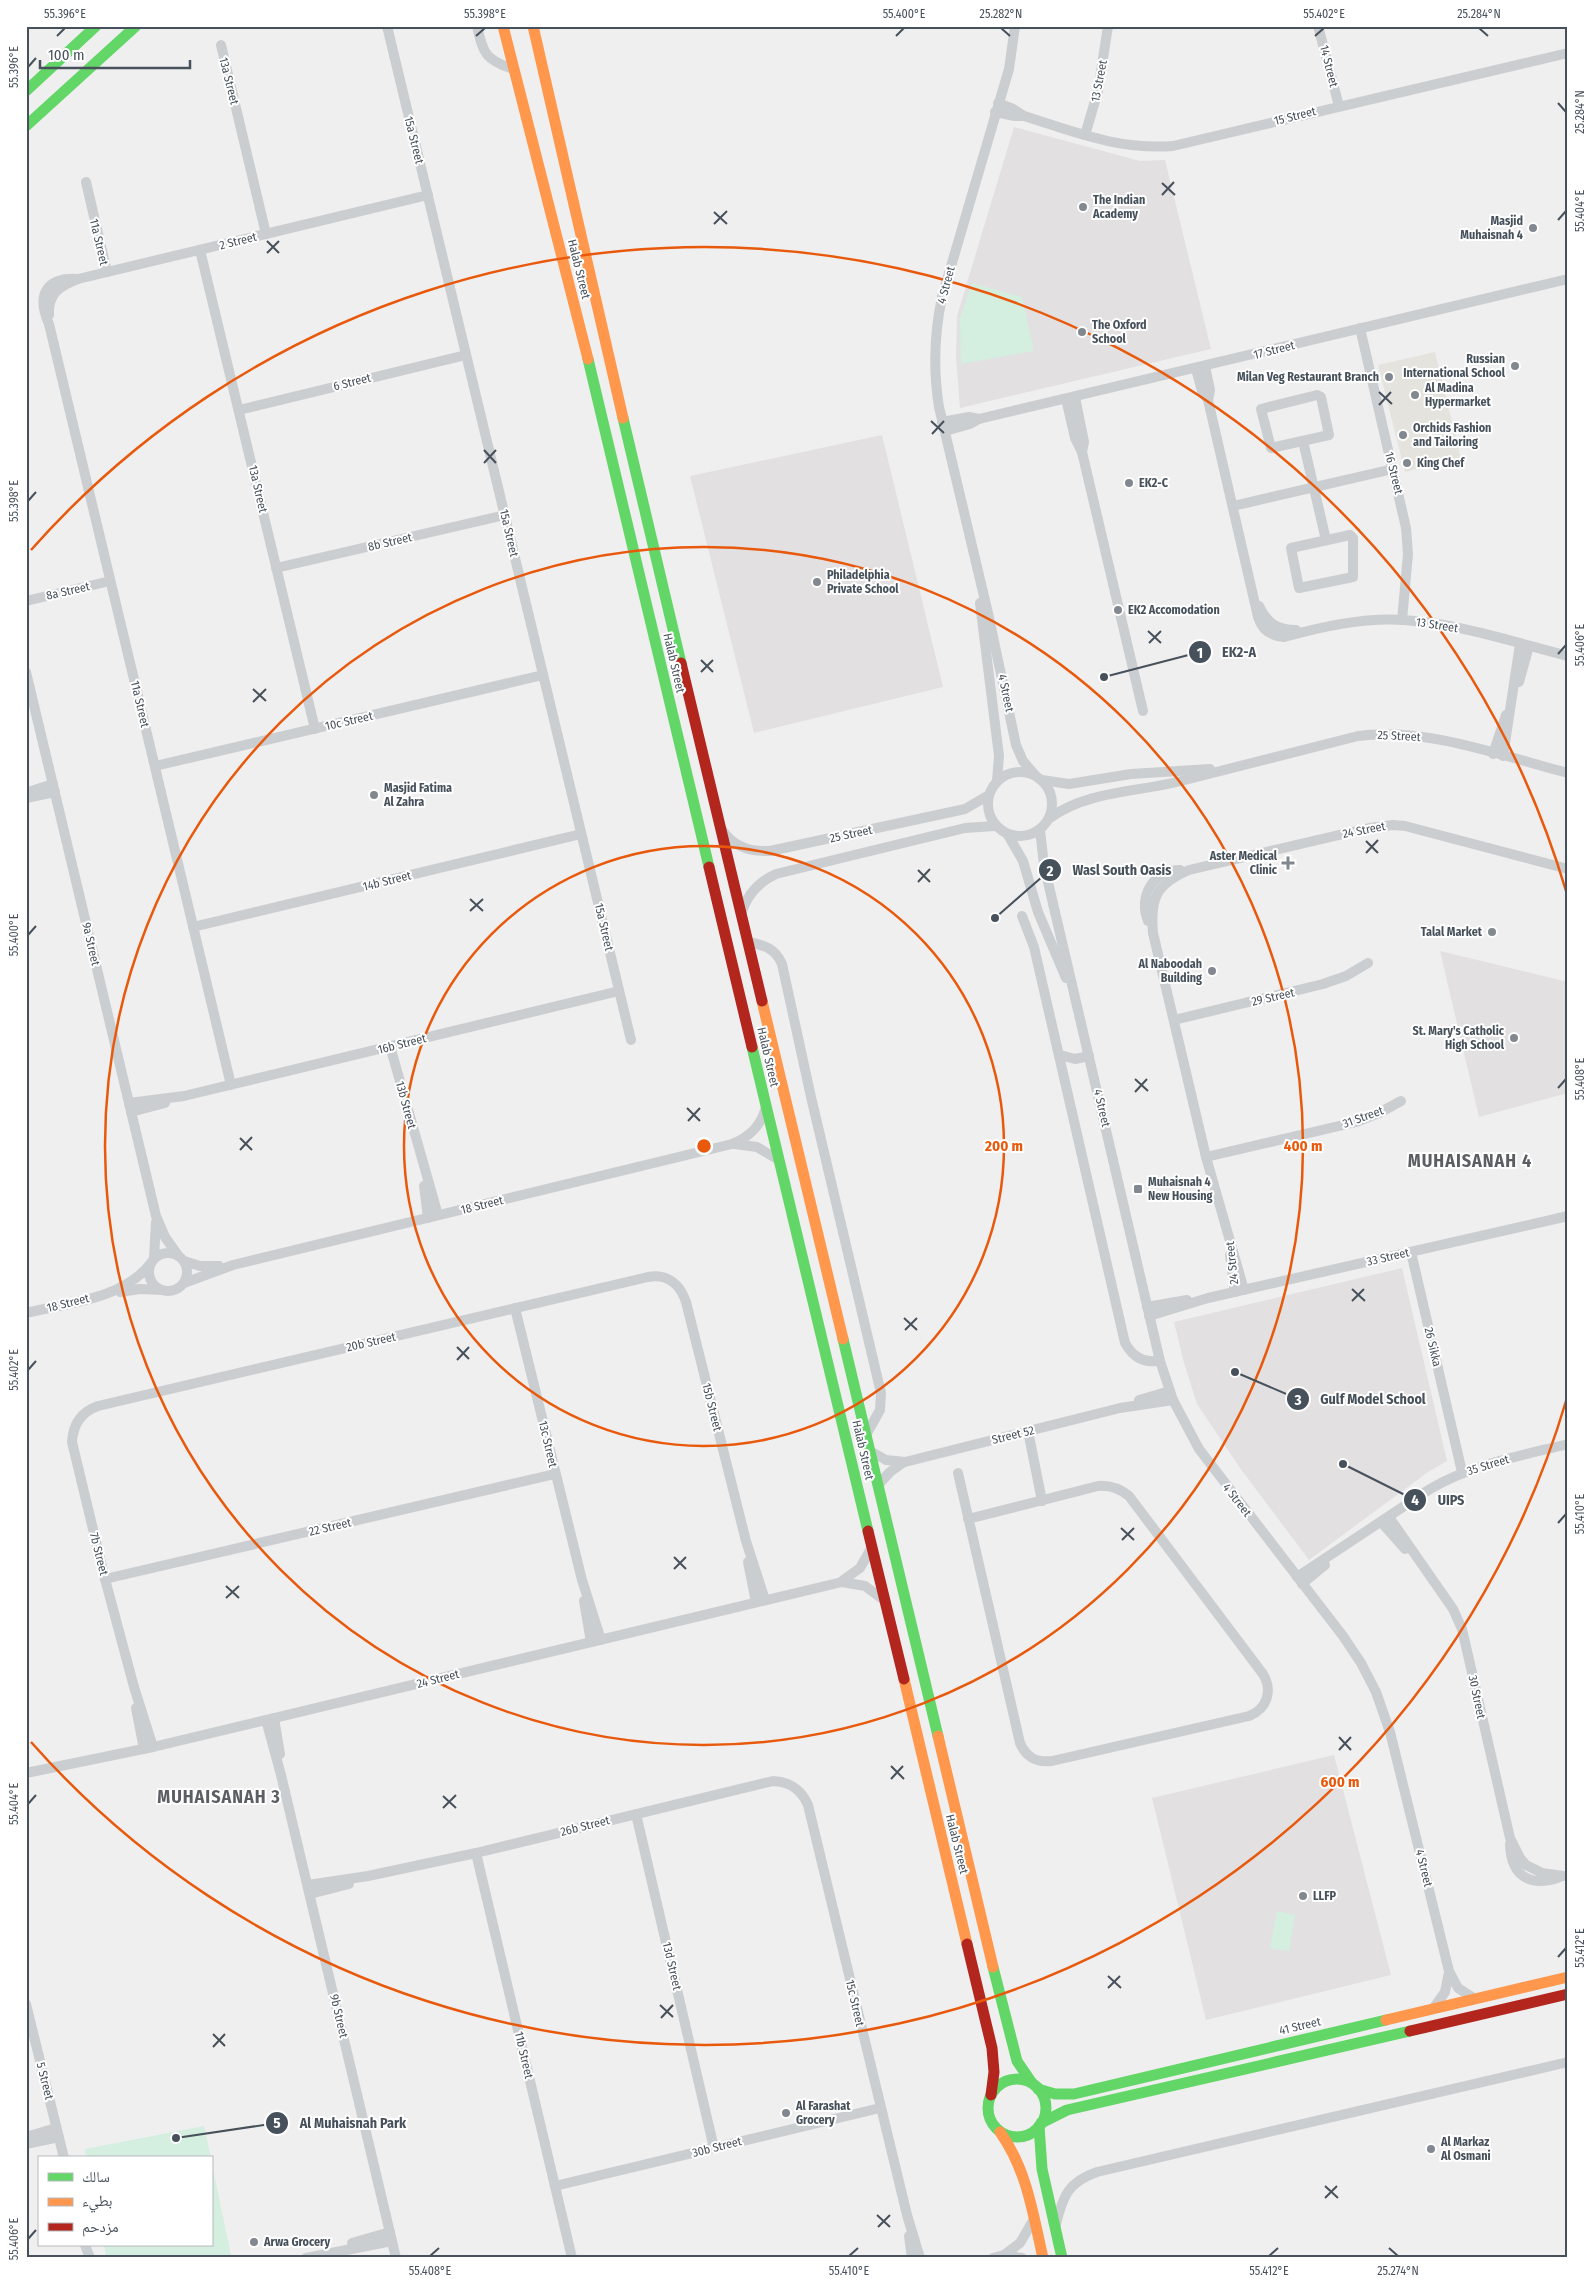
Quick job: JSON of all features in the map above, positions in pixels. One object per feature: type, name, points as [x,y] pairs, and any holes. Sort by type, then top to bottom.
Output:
[{"type":"street","points":[[26,91],[96,26]]},
{"type":"street","points":[[26,126],[136,26]]},
{"type":"street","name":"15a Street","points":[[387,26],[631,1040]]},
{"type":"street","points":[[477,26],[482,46],[487,56],[496,63],[514,69]]},
{"type":"street","name":"Halab Street","points":[[503,26],[582,335],[992,2048],[994,2072],[991,2095]]},
{"type":"street","name":"Halab Street","points":[[533,26],[643,504],[1012,2045],[1017,2061],[1035,2086]]},
{"type":"street","name":"4 Street","points":[[1015,26],[1008,69],[938,316],[935,374],[943,426],[1016,745],[1023,762],[1038,778]]},
{"type":"street","name":"13 Street","points":[[1085,135],[1098,91],[1108,26]]},
{"type":"street","name":"14 Street","points":[[1318,26],[1339,106]]},
{"type":"street","name":"13a Street","points":[[221,45],[266,234]]},
{"type":"street","name":"15 Street","points":[[996,107],[1015,116],[1024,116],[1085,135],[1130,146],[1172,146],[1568,53]]},
{"type":"street","name":"11a Street","points":[[86,182],[106,272],[62,285],[53,294],[49,306],[49,324],[231,1085]]},
{"type":"street","name":"2 Street","points":[[106,272],[428,195]]},
{"type":"street","name":"13a Street","points":[[200,250],[315,729]]},
{"type":"street","name":"17 Street","points":[[943,426],[970,424],[979,419],[1568,280]]},
{"type":"street","name":"16 Street","points":[[1360,328],[1404,514],[1407,541],[1402,620]]},
{"type":"street","name":"6 Street","points":[[238,410],[466,355]]},
{"type":"street","name":"13 Street","points":[[1200,368],[1202,391],[1208,400],[1254,594],[1263,615],[1275,626],[1285,630],[1304,630],[1402,620],[1475,631],[1568,656]]},
{"type":"street","points":[[1320,395],[1329,435],[1303,441],[1271,448],[1261,409],[1320,395]]},
{"type":"street","points":[[1070,398],[1075,438],[1082,452],[1143,711]]},
{"type":"street","points":[[1303,441],[1326,540]]},
{"type":"street","points":[[1233,506],[1393,469]]},
{"type":"street","name":"8b Street","points":[[276,568],[504,515]]},
{"type":"street","points":[[1352,536],[1354,576],[1352,578],[1299,588],[1291,548],[1326,540],[1352,536]]},
{"type":"street","name":"4 Street","points":[[972,548],[999,756],[997,781]]},
{"type":"street","name":"8a Street","points":[[26,601],[110,581]]},
{"type":"street","points":[[1503,756],[1512,700],[1525,645]]},
{"type":"street","name":"9a Street","points":[[26,672],[156,1216],[165,1236],[181,1258]]},
{"type":"street","name":"10c Street","points":[[155,766],[543,675]]},
{"type":"street","points":[[1493,754],[1512,700]]},
{"type":"street","name":"25 Street","points":[[1050,818],[1066,807],[1085,800],[1174,782],[1358,736],[1378,734],[1419,736],[1568,773]]},
{"type":"street","name":"25 Street","points":[[1038,778],[1069,784],[1131,774],[1231,768]]},
{"type":"street","points":[[1011,773],[1027,773],[1038,778],[1051,794],[1052,810],[1050,818],[1040,830],[1025,836],[1008,835],[995,826],[988,811],[989,795],[997,781],[1011,773]]},
{"type":"street","points":[[26,792],[54,788]]},
{"type":"street","points":[[26,798],[54,788]]},
{"type":"street","name":"25 Street","points":[[719,824],[728,837],[740,846],[760,852],[770,851],[965,809],[989,795]]},
{"type":"street","name":"24 Street","points":[[1240,1291],[1228,1234],[1206,1157],[1153,933],[1144,905],[1146,892],[1153,882],[1163,874],[1175,870],[1189,870],[1369,828],[1393,825],[1405,826],[1568,869]]},
{"type":"street","name":"25 Street","points":[[741,915],[753,890],[767,878],[776,874],[966,828],[995,826]]},
{"type":"street","name":"4 Street","points":[[1040,830],[1044,865],[1148,1312],[1171,1396],[1190,1434],[1209,1464],[1352,1650],[1369,1678],[1390,1732],[1449,1971],[1458,1988],[1475,1999]]},
{"type":"street","name":"14b Street","points":[[193,927],[581,834]]},
{"type":"street","name":"4 Street","points":[[1008,835],[1023,861],[1038,912],[1077,1004]]},
{"type":"street","points":[[1022,916],[1034,948],[1060,1054],[1125,1343],[1129,1350],[1143,1360],[1160,1361]]},
{"type":"street","points":[[748,942],[768,947],[779,957],[782,964],[810,1097],[881,1394],[880,1410],[866,1435]]},
{"type":"street","name":"29 Street","points":[[1174,1020],[1323,984],[1346,976],[1368,963]]},
{"type":"street","name":"16b Street","points":[[130,1108],[619,991]]},
{"type":"street","name":"13b Street","points":[[390,1046],[422,1163],[433,1217]]},
{"type":"street","points":[[1060,1054],[1075,1059],[1090,1060]]},
{"type":"street","points":[[1065,1076],[1077,1066],[1090,1060]]},
{"type":"street","name":"31 Street","points":[[1206,1157],[1356,1122],[1379,1113],[1401,1101]]},
{"type":"street","name":"18 Street","points":[[184,1283],[233,1265],[732,1144],[754,1131],[760,1124],[766,1107]]},
{"type":"street","name":"18 Street","points":[[732,1144],[757,1147],[779,1160]]},
{"type":"street","name":"9a Street","points":[[153,1261],[156,1216]]},
{"type":"street","name":"33 Street","points":[[1148,1312],[1568,1216]]},
{"type":"street","points":[[165,1252],[181,1258],[188,1272],[184,1283],[177,1289],[164,1290],[154,1285],[149,1269],[153,1261],[165,1252]]},
{"type":"street","name":"26 Sikka","points":[[1411,1252],[1462,1472]]},
{"type":"street","name":"18 Street","points":[[181,1258],[208,1267],[233,1265]]},
{"type":"street","name":"18 Street","points":[[110,1293],[133,1282],[153,1261]]},
{"type":"street","name":"20b Street","points":[[78,1420],[90,1409],[98,1406],[653,1276],[669,1279]]},
{"type":"street","name":"15b Street","points":[[669,1279],[677,1284],[686,1302],[760,1601]]},
{"type":"street","name":"18 Street","points":[[26,1313],[110,1293],[140,1289],[164,1290]]},
{"type":"street","name":"13c Street","points":[[515,1308],[596,1641]]},
{"type":"street","name":"Street 52","points":[[878,1485],[890,1472],[905,1462],[1171,1396]]},
{"type":"street","name":"7b Street","points":[[78,1420],[74,1427],[72,1442],[148,1748]]},
{"type":"street","points":[[1028,1431],[1042,1501]]},
{"type":"street","name":"35 Street","points":[[1299,1581],[1385,1519],[1430,1489],[1462,1472],[1491,1462],[1568,1444]]},
{"type":"street","name":"Street 52","points":[[870,1451],[886,1460],[905,1462]]},
{"type":"street","name":"22 Street","points":[[105,1580],[555,1474]]},
{"type":"street","points":[[958,1474],[968,1519],[1020,1743],[1029,1757],[1036,1761],[1052,1761],[1249,1716],[1259,1711],[1266,1702],[1268,1691],[1263,1674],[1129,1496],[1114,1487],[1098,1486],[968,1519]]},
{"type":"street","name":"30 Street","points":[[1385,1519],[1453,1609],[1462,1629],[1510,1838],[1512,1862],[1521,1875],[1527,1879],[1543,1882],[1565,1876]]},
{"type":"street","name":"24 Street","points":[[842,1582],[860,1568],[872,1547]]},
{"type":"street","name":"24 Street","points":[[28,1774],[148,1748],[842,1582],[865,1586],[884,1600]]},
{"type":"street","name":"9b Street","points":[[270,1719],[396,2258]]},
{"type":"street","name":"26b Street","points":[[309,1889],[476,1853],[773,1781],[788,1783],[800,1792]]},
{"type":"street","name":"15c Street","points":[[800,1792],[808,1805],[880,2108],[920,2258]]},
{"type":"street","name":"13d Street","points":[[636,1814],[714,2148]]},
{"type":"street","name":"11b Street","points":[[476,1853],[572,2258]]},
{"type":"street","name":"4 Street","points":[[1433,2009],[1445,1992],[1449,1971]]},
{"type":"street","name":"41 Street","points":[[1035,2086],[1055,2094],[1074,2094],[1568,1977]]},
{"type":"street","points":[[1000,2131],[1006,2135],[1020,2137],[1027,2135],[1058,2113],[1077,2108],[1568,1994]]},
{"type":"street","name":"5 Street","points":[[26,2004],[64,2156]]},
{"type":"street","points":[[1055,2228],[1065,2194],[1079,2180],[1097,2172],[1568,2062]]},
{"type":"street","points":[[1042,2258],[1019,2160],[990,2119],[988,2103],[991,2095],[1001,2084],[1008,2080],[1016,2079],[1035,2086],[1045,2102],[1046,2109],[1040,2125],[1042,2169],[1062,2258]]},
{"type":"street","name":"30b Street","points":[[555,2186],[880,2108]]},
{"type":"street","points":[[26,2137],[58,2132]]},
{"type":"street","points":[[26,2144],[58,2132]]},
{"type":"street","name":"15c Street","points":[[907,2215],[912,2258]]},
{"type":"street","points":[[993,2258],[1004,2255],[1020,2243],[1034,2219]]},
{"type":"street","points":[[306,2258],[391,2236]]},
{"type":"street","points":[[1004,2255],[1022,2258]]},
{"type":"shaded area","points":[[1014,127],[1140,161],[1165,160],[1211,349],[960,408],[956,357],[957,316]]},
{"type":"shaded area","points":[[1435,352],[1461,459],[1405,472],[1378,365]]},
{"type":"shaded area","name":"Philadelphia Private School","points":[[882,435],[943,687],[754,733],[690,476]]},
{"type":"shaded area","name":"St. Mary's Catholic High School","points":[[1440,951],[1568,982],[1568,1093],[1479,1117]]},
{"type":"shaded area","points":[[1402,1268],[1447,1461],[1428,1472],[1309,1560],[1240,1468],[1197,1404],[1174,1322]]},
{"type":"shaded area","points":[[1334,1755],[1391,1975],[1206,2020],[1152,1798]]},
{"type":"green space","points":[[972,283],[1022,297],[1034,351],[961,364],[960,318]]},
{"type":"green space","points":[[1277,1911],[1295,1915],[1289,1951],[1270,1948]]},
{"type":"green space","points":[[204,2126],[211,2156],[86,2156],[85,2149]]},
{"type":"green space","points":[[212,2165],[231,2255],[218,2258],[107,2258],[104,2246],[212,2246]]},
{"type":"traffic: fast","points":[[26,91],[96,26]]},
{"type":"traffic: fast","points":[[26,126],[136,26]]},
{"type":"traffic: fast","points":[[588,359],[709,867]]},
{"type":"traffic: fast","points":[[623,418],[681,663]]},
{"type":"traffic: fast","points":[[752,1047],[868,1531]]},
{"type":"traffic: fast","points":[[843,1339],[938,1736]]},
{"type":"traffic: fast","points":[[993,1967],[1017,2061],[1032,2083]]},
{"type":"traffic: fast","points":[[1038,2089],[1055,2094],[1074,2094],[1386,2020]]},
{"type":"traffic: fast","points":[[1041,2123],[1067,2110],[1410,2031]]},
{"type":"traffic: fast","points":[[1017,2079],[1028,2081],[1041,2092],[1046,2108],[1044,2119],[1033,2132],[1017,2137],[1006,2135],[993,2124],[988,2108],[990,2097],[1001,2084],[1017,2079]]},
{"type":"traffic: fast","points":[[1039,2126],[1042,2169],[1062,2258]]},
{"type":"traffic: slow","points":[[503,26],[588,359]]},
{"type":"traffic: slow","points":[[533,26],[623,418]]},
{"type":"traffic: slow","points":[[762,1001],[843,1339]]},
{"type":"traffic: slow","points":[[904,1679],[967,1944]]},
{"type":"traffic: slow","points":[[938,1736],[993,1967]]},
{"type":"traffic: slow","points":[[1386,2020],[1568,1977]]},
{"type":"traffic: slow","points":[[1000,2132],[1023,2177],[1043,2258]]},
{"type":"traffic: jam","points":[[681,663],[762,1001]]},
{"type":"traffic: jam","points":[[709,867],[752,1047]]},
{"type":"traffic: jam","points":[[868,1531],[904,1679]]},
{"type":"traffic: jam","points":[[967,1944],[992,2048],[994,2072],[991,2095]]},
{"type":"traffic: jam","points":[[1410,2031],[1568,1994]]},
{"type":"place","name":"The Indian Academy","points":[[1083,207]]},
{"type":"place","name":"Masjid Muhaisnah 4","points":[[1533,228]]},
{"type":"place","name":"The Oxford School","points":[[1082,332]]},
{"type":"place","name":"Russian International School","points":[[1515,366]]},
{"type":"place","name":"Milan Veg Restaurant Branch","points":[[1389,377]]},
{"type":"place","name":"Al Madina Hypermarket","points":[[1415,395]]},
{"type":"place","name":"Orchids Fashion and Tailoring","points":[[1403,435]]},
{"type":"place","name":"King Chef","points":[[1407,463]]},
{"type":"place","name":"EK2-C","points":[[1129,483]]},
{"type":"place","name":"Philadelphia Private School","points":[[817,582]]},
{"type":"place","name":"EK2 Accomodation","points":[[1118,610]]},
{"type":"place","name":"EK2-A","points":[[1104,677]]},
{"type":"place","name":"Masjid Fatima Al Zahra","points":[[374,795]]},
{"type":"place","name":"Aster Medical Clinic","points":[[1288,863]]},
{"type":"place","name":"Wasl South Oasis","points":[[995,918]]},
{"type":"place","name":"Talal Market","points":[[1492,932]]},
{"type":"place","name":"Al Naboodah Building","points":[[1212,971]]},
{"type":"place","name":"St. Mary's Catholic High School","points":[[1514,1038]]},
{"type":"place","name":"Muhaisnah 4 New Housing","points":[[1138,1189]]},
{"type":"place","name":"Gulf Model School","points":[[1235,1372]]},
{"type":"place","name":"UIPS","points":[[1343,1464]]},
{"type":"place","name":"LLFP","points":[[1303,1896]]},
{"type":"place","name":"Al Farashat Grocery","points":[[786,2113]]},
{"type":"place","name":"Al Muhaisnah Park","points":[[176,2138]]},
{"type":"place","name":"Al Markaz Al Osmani","points":[[1431,2149]]},
{"type":"place","name":"Arwa Grocery","points":[[254,2242]]},
{"type":"district","name":"MUHAISANAH 4","points":[[1470,1161]]},
{"type":"district","name":"MUHAISANAH 3","points":[[219,1797]]}]
